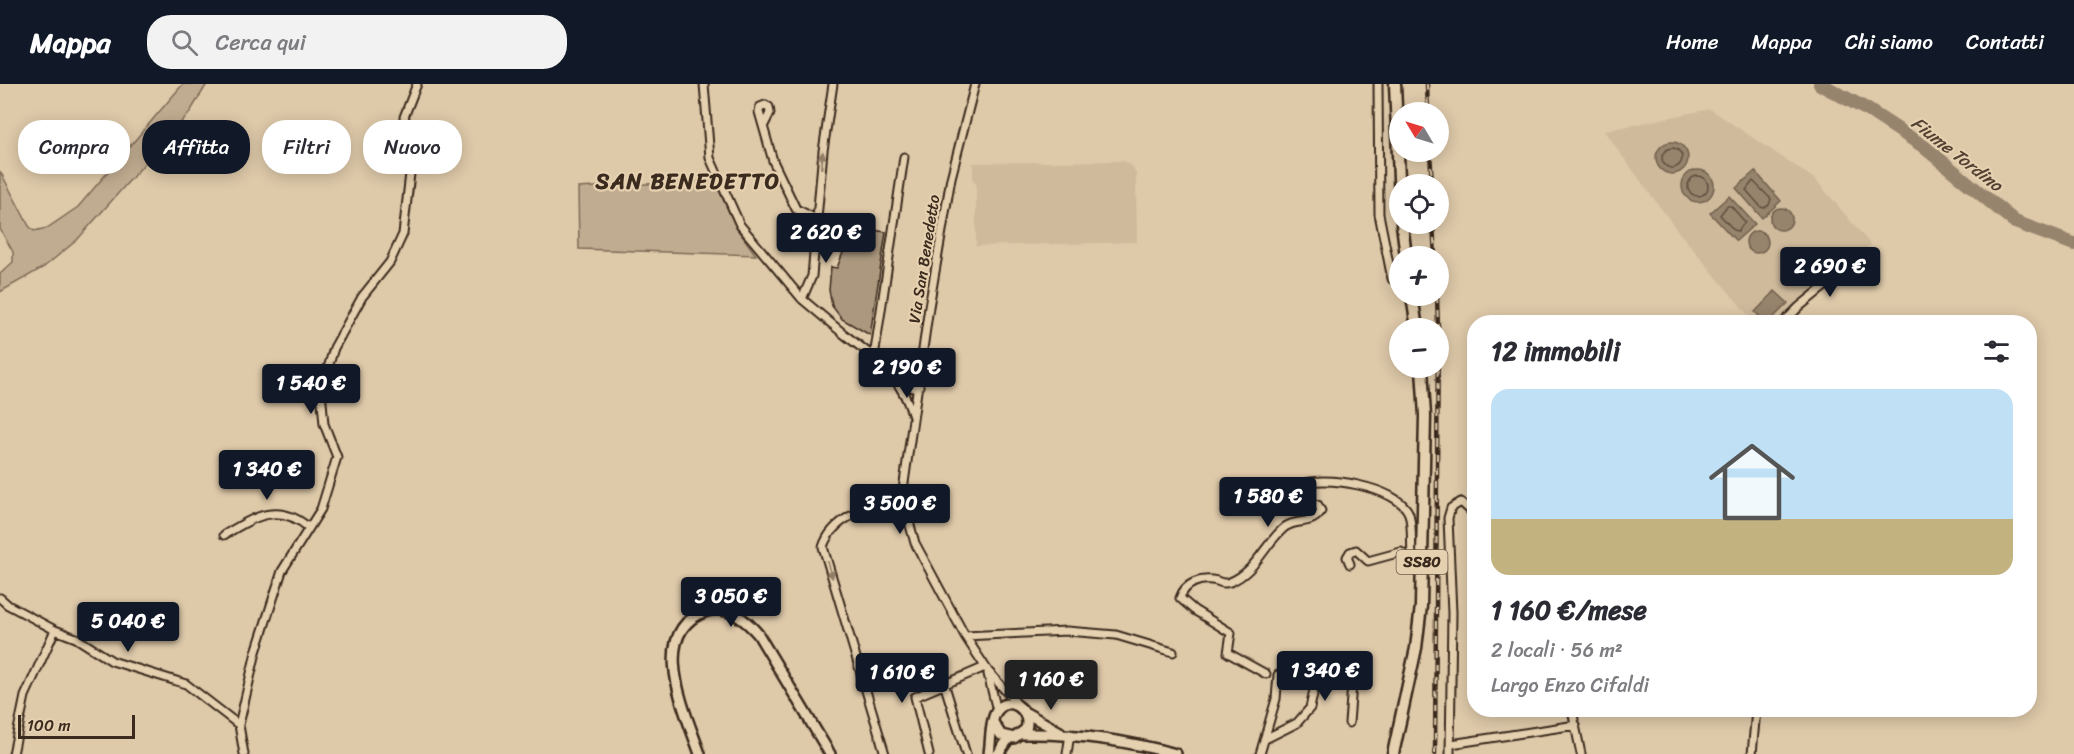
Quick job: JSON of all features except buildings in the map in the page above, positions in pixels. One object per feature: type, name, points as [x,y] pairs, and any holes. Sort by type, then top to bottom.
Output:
[{"type":"main road","points":[[1395,84],[1399,174]]},
{"type":"main road","name":"SS80","points":[[1393,754],[1416,648],[1422,575],[1425,416],[1423,378]]},
{"type":"street","points":[[244,754],[239,725],[256,652],[282,571],[321,509],[337,457],[324,424],[321,391],[334,348],[362,297],[390,262],[403,234],[414,139],[404,117],[417,84]]},
{"type":"street","points":[[704,84],[710,158],[740,225],[802,299],[874,357],[898,382],[908,398],[914,419]]},
{"type":"street","points":[[802,299],[812,276],[823,151],[833,84]]},
{"type":"street","name":"Via San Benedetto","points":[[975,84],[954,161],[902,497],[915,543],[965,636],[987,669]]},
{"type":"street","points":[[1378,84],[1379,214],[1389,264]]},
{"type":"street","points":[[764,125],[773,161],[796,209],[816,219]]},
{"type":"street","points":[[874,357],[904,157]]},
{"type":"street","points":[[1791,315],[1861,257]]},
{"type":"street","points":[[874,357],[903,373],[919,386]]},
{"type":"street","points":[[903,373],[913,374],[921,364]]},
{"type":"street","points":[[898,382],[913,388],[919,386]]},
{"type":"street","points":[[1266,674],[1228,653],[1231,633],[1194,610],[1180,598],[1183,587],[1191,582],[1216,580],[1227,583],[1236,580],[1262,557],[1283,528],[1291,523],[1311,520],[1317,516],[1321,511],[1318,505],[1296,496],[1298,486],[1308,481],[1348,483],[1375,489],[1393,498],[1405,507],[1409,514],[1412,561],[1414,570],[1422,575]]},
{"type":"street","points":[[885,754],[823,547],[827,535],[838,524],[870,507],[902,497]]},
{"type":"street","points":[[1450,754],[1452,613],[1448,518],[1451,508],[1461,502],[1467,508]]},
{"type":"street","points":[[225,535],[246,522],[271,513],[286,514],[299,519],[309,528]]},
{"type":"street","points":[[1350,564],[1347,556],[1356,550],[1368,561],[1401,552],[1412,561]]},
{"type":"street","points":[[0,598],[8,605],[55,630],[76,638],[112,661],[186,684],[239,725]]},
{"type":"street","points":[[700,754],[681,696],[673,661],[677,634],[694,616],[711,610],[727,612],[744,618],[758,634],[830,754]]},
{"type":"street","points":[[13,754],[25,696],[55,630]]},
{"type":"street","points":[[965,636],[1067,631],[1116,635],[1173,652]]},
{"type":"street","points":[[1265,739],[1297,723],[1310,708],[1318,672],[1334,667],[1350,667],[1353,671],[1349,723]]},
{"type":"street","points":[[929,754],[914,700],[917,694],[987,669]]},
{"type":"street","points":[[987,669],[1026,713],[1066,733]]},
{"type":"street","points":[[987,669],[997,711],[989,754]]},
{"type":"street","points":[[1260,754],[1276,699],[1278,675]]},
{"type":"street","points":[[944,683],[966,754]]},
{"type":"street","points":[[997,711],[1006,705],[1018,705]]},
{"type":"street","points":[[1023,734],[1028,724],[1026,713]]},
{"type":"street","points":[[1574,717],[1581,754]]},
{"type":"street","points":[[1752,754],[1755,717]]},
{"type":"street","points":[[994,724],[998,732],[1009,738]]},
{"type":"street","points":[[1451,744],[1576,725]]},
{"type":"street","points":[[1066,733],[1067,754]]},
{"type":"street","points":[[998,754],[1009,738],[1023,734],[1066,733],[1130,742],[1176,754]]},
{"type":"shaded area","points":[[183,84],[207,84],[183,120],[152,120]]},
{"type":"shaded area","points":[[1710,109],[1816,180],[1871,245],[1843,266],[1788,315],[1748,315],[1677,230],[1604,131]]},
{"type":"shaded area","points":[[142,132],[142,166],[77,240],[44,267],[0,292],[0,274],[13,262],[13,252],[0,229],[0,171],[29,226],[34,231],[47,228],[78,207],[106,174],[130,174],[130,146]]},
{"type":"shaded area","points":[[1123,161],[1133,167],[1136,174],[1137,242],[976,246],[976,183],[973,182],[973,163]]},
{"type":"shaded area","points":[[714,180],[737,229],[756,255],[579,249],[578,188]]},
{"type":"water","points":[[1672,142],[1684,146],[1688,158],[1684,170],[1672,174],[1660,170],[1656,158],[1660,146]]},
{"type":"water","points":[[1698,170],[1710,174],[1714,186],[1710,198],[1698,202],[1686,198],[1682,186],[1686,174]]},
{"type":"water","points":[[1755,171],[1781,201],[1762,218],[1736,188]]},
{"type":"water","points":[[1729,196],[1755,224],[1736,241],[1710,213]]},
{"type":"water","points":[[1781,208],[1789,211],[1792,219],[1789,227],[1781,230],[1773,227],[1770,219],[1773,211]]},
{"type":"water","points":[[1757,231],[1765,234],[1768,242],[1765,250],[1757,253],[1749,250],[1746,242],[1749,234]]},
{"type":"water","points":[[1775,291],[1788,303],[1776,315],[1758,315],[1755,312]]},
{"type":"waterway","name":"Fiume Tordino","points":[[1820,84],[1868,110],[1923,146],[2015,222],[2074,244]]},
{"type":"railway","points":[[1427,84],[1428,102]]},
{"type":"railway","points":[[1431,162],[1431,174]]},
{"type":"railway","points":[[1434,234],[1434,246]]},
{"type":"railway","points":[[1437,306],[1438,318]]},
{"type":"railway","points":[[1435,754],[1438,378]]},
{"type":"district","name":"SAN BENEDETTO","points":[[688,181]]}]
